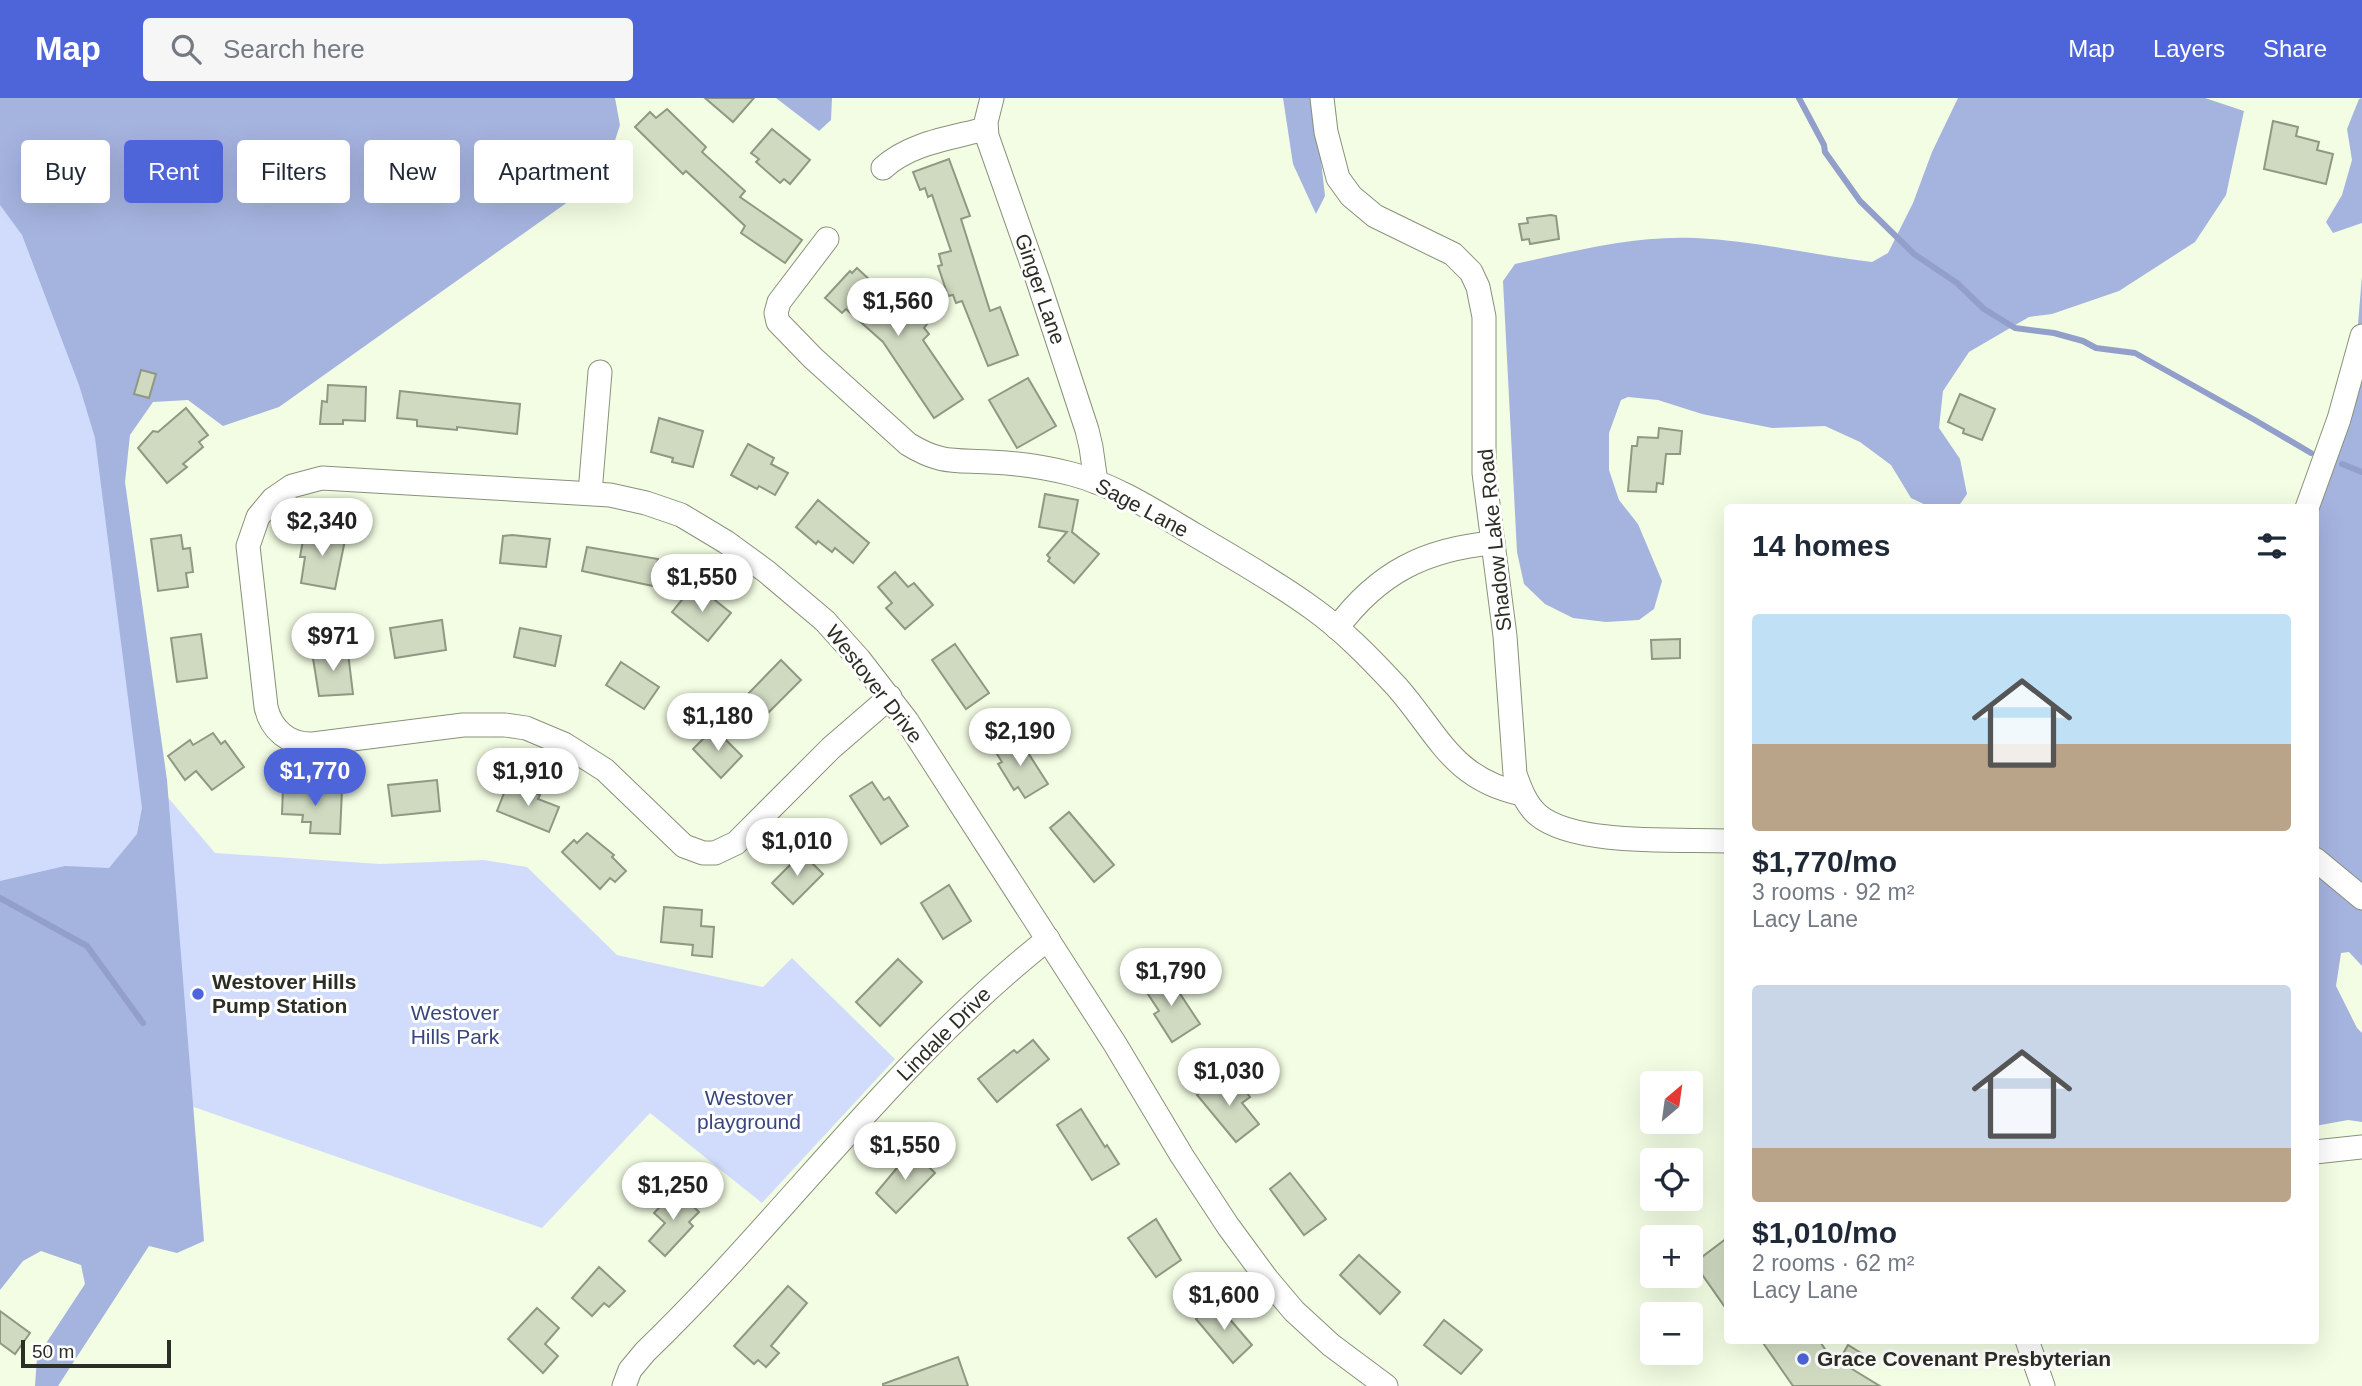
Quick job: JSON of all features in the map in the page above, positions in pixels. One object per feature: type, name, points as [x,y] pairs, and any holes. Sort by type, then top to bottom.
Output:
[{"type":"street","points":[[883,168],[896,156],[908,151],[985,129],[992,98]]},
{"type":"street","name":"Shadow Lake Road","points":[[1322,98],[1326,132],[1338,178],[1351,196],[1376,216],[1453,254],[1471,272],[1478,287],[1484,317],[1485,473],[1505,636],[1515,774],[1522,794],[1537,815],[1566,831],[1611,837],[1724,841]]},
{"type":"street","name":"Ginger Lane","points":[[985,129],[1087,430],[1096,482]]},
{"type":"street","name":"Sage Lane","points":[[827,239],[779,302],[776,313],[778,322],[874,415],[908,444],[925,455],[941,460],[1046,468],[1096,482],[1132,499],[1311,607],[1337,628],[1398,688],[1443,748],[1457,762],[1485,782],[1522,794]]},
{"type":"street","points":[[2308,504],[2339,419],[2362,336]]},
{"type":"street","points":[[590,493],[600,372]]},
{"type":"street","name":"Westover Drive","points":[[890,697],[831,748],[736,843],[715,853],[694,851],[681,844],[625,788],[588,757],[546,735],[519,726],[453,726],[302,744],[279,732],[270,720],[265,706],[248,545],[255,523],[263,510],[279,494],[303,482],[322,478],[590,493],[631,499],[694,521],[767,572],[843,639],[890,697],[953,790],[1115,1044],[1182,1156],[1266,1279],[1318,1334],[1386,1386]]},
{"type":"street","points":[[1337,628],[1363,596],[1402,567],[1434,553],[1493,543]]},
{"type":"street","points":[[2319,862],[2362,898]]},
{"type":"street","name":"Lindale Drive","points":[[624,1386],[630,1370],[645,1352],[919,1057],[976,1001],[1048,939]]},
{"type":"street","points":[[2319,1152],[2362,1147]]},
{"type":"street","points":[[2028,1344],[2043,1386]]},
{"type":"green space","points":[[0,98],[58,98],[64,140],[21,140],[21,203],[72,203],[148,774],[215,853],[380,864],[484,860],[527,867],[617,955],[763,987],[792,958],[895,1059],[762,1203],[650,1113],[542,1228],[188,1105],[19,1240],[0,1266]]},
{"type":"shaded area","points":[[0,98],[615,98],[620,125],[615,140],[474,140],[474,203],[566,203],[279,407],[223,426],[188,400],[153,402],[130,435],[125,482],[167,780],[204,1241],[177,1253],[149,1246],[58,1386],[35,1386],[37,1357],[85,1284],[81,1265],[41,1251],[23,1261],[0,1290],[0,881],[65,866],[109,868],[137,834],[142,808],[95,438],[79,385],[22,235],[0,205]]},
{"type":"shaded area","points":[[776,98],[832,98],[831,120],[819,131]]},
{"type":"shaded area","points":[[1283,98],[1314,98],[1325,196],[1316,214],[1293,164]]},
{"type":"shaded area","points":[[1958,98],[2205,98],[2244,111],[2226,195],[2195,242],[2119,291],[2052,314],[2029,317],[1969,352],[1943,391],[1939,428],[1960,459],[1967,494],[1960,504],[1924,504],[1911,498],[1891,465],[1860,442],[1825,426],[1772,428],[1702,414],[1658,400],[1628,397],[1621,400],[1609,433],[1609,470],[1619,500],[1638,524],[1662,581],[1654,609],[1639,620],[1606,622],[1573,618],[1545,604],[1524,584],[1517,552],[1503,281],[1515,264],[1605,245],[1673,238],[1741,242],[1872,262],[1888,253],[1913,203],[1932,152]]},
{"type":"shaded area","points":[[2362,98],[2362,223],[2333,233],[2326,222],[2342,195],[2352,160],[2347,129],[2359,99]]},
{"type":"shaded area","points":[[2362,276],[2362,966],[2349,952],[2341,953],[2336,986],[2362,1033],[2362,1122],[2348,1120],[2319,1125],[2319,504],[2316,504],[2355,360]]},
{"type":"building","points":[[705,98],[754,98],[733,122]]},
{"type":"building","points":[[667,109],[706,147],[702,152],[745,191],[740,197],[802,240],[785,263],[741,233],[745,226],[686,171],[683,174],[635,127],[650,112],[656,118]]},
{"type":"building","points":[[2273,121],[2298,127],[2296,136],[2319,142],[2317,150],[2333,154],[2326,184],[2264,169]]},
{"type":"building","points":[[772,129],[810,160],[790,184],[784,179],[780,183],[756,162],[759,159],[751,153]]},
{"type":"building","points":[[949,159],[970,216],[961,219],[990,311],[1000,307],[1018,355],[988,366],[962,301],[956,303],[953,295],[948,296],[938,266],[942,265],[939,254],[951,251],[932,195],[928,197],[925,188],[920,190],[913,172]]},
{"type":"building","points":[[1556,216],[1559,239],[1530,244],[1529,239],[1522,240],[1519,224],[1528,223],[1527,218]]},
{"type":"building","points":[[857,268],[889,298],[895,302],[900,298],[927,324],[924,328],[929,334],[923,340],[963,399],[934,418],[883,342],[846,309],[842,313],[825,298],[850,271],[852,273]]},
{"type":"building","points":[[141,370],[156,374],[149,398],[134,394]]},
{"type":"building","points":[[1028,378],[1056,426],[1017,448],[989,400]]},
{"type":"building","points":[[328,385],[366,387],[365,421],[343,420],[343,424],[320,424],[322,401],[327,402]]},
{"type":"building","points":[[400,391],[520,404],[517,434],[457,427],[457,430],[417,426],[417,420],[397,418]]},
{"type":"building","points":[[1960,394],[1995,409],[1982,440],[1963,433],[1964,429],[1948,422]]},
{"type":"building","points":[[186,408],[208,435],[199,442],[203,447],[183,464],[187,467],[167,483],[138,448],[153,431],[158,432]]},
{"type":"building","points":[[659,418],[703,431],[693,467],[672,462],[673,458],[651,452]]},
{"type":"building","points":[[1659,428],[1682,431],[1680,454],[1666,454],[1663,484],[1657,483],[1656,492],[1628,491],[1632,446],[1637,446],[1638,437],[1658,438]]},
{"type":"building","points":[[748,444],[774,458],[771,464],[788,473],[775,495],[731,475]]},
{"type":"building","points":[[1045,494],[1078,500],[1072,532],[1099,554],[1074,583],[1048,561],[1050,558],[1047,555],[1067,532],[1039,527]]},
{"type":"building","points":[[818,500],[869,543],[853,563],[835,548],[832,552],[818,541],[816,544],[796,527]]},
{"type":"building","points":[[305,529],[346,535],[335,589],[301,583],[305,557],[300,557]]},
{"type":"building","points":[[181,535],[183,549],[190,548],[193,572],[186,573],[188,587],[158,591],[151,539]]},
{"type":"building","points":[[503,536],[550,539],[546,567],[500,563]]},
{"type":"building","points":[[587,547],[658,559],[653,586],[582,571]]},
{"type":"building","points":[[895,572],[908,587],[914,583],[933,605],[905,629],[886,608],[892,603],[878,587]]},
{"type":"building","points":[[689,591],[696,591],[703,597],[706,593],[731,613],[708,641],[672,612]]},
{"type":"building","points":[[442,620],[446,650],[395,658],[390,628]]},
{"type":"building","points":[[520,628],[561,636],[555,666],[514,657]]},
{"type":"building","points":[[201,634],[207,678],[177,682],[171,638]]},
{"type":"building","points":[[1680,639],[1680,658],[1652,659],[1651,640]]},
{"type":"building","points":[[955,644],[989,693],[966,709],[932,660]]},
{"type":"building","points":[[334,649],[335,655],[348,653],[353,694],[319,696],[312,652]]},
{"type":"building","points":[[781,660],[801,680],[764,717],[745,697]]},
{"type":"building","points":[[621,662],[659,687],[644,709],[606,685]]},
{"type":"building","points":[[714,728],[742,756],[721,778],[693,749]]},
{"type":"building","points":[[213,733],[221,744],[225,741],[244,767],[212,790],[196,771],[185,780],[168,756],[190,740],[193,745]]},
{"type":"building","points":[[1018,737],[1048,784],[1025,798],[1018,787],[1014,790],[998,764],[1002,762],[995,751]]},
{"type":"building","points":[[437,780],[440,811],[392,816],[388,785]]},
{"type":"building","points":[[872,782],[884,800],[889,797],[908,826],[881,844],[850,796]]},
{"type":"building","points":[[508,783],[540,795],[538,799],[559,807],[549,832],[497,811]]},
{"type":"building","points":[[283,788],[342,790],[340,834],[310,833],[311,822],[302,822],[303,815],[282,814]]},
{"type":"building","points":[[1069,812],[1114,865],[1094,882],[1050,828]]},
{"type":"building","points":[[587,833],[614,855],[612,857],[626,871],[615,882],[610,878],[600,889],[562,852],[574,840],[577,843]]},
{"type":"building","points":[[802,853],[823,874],[793,904],[772,883]]},
{"type":"building","points":[[949,885],[971,921],[943,939],[921,903]]},
{"type":"building","points":[[664,907],[702,910],[701,926],[714,927],[712,957],[692,955],[693,945],[661,942]]},
{"type":"building","points":[[898,959],[922,982],[880,1026],[856,1002]]},
{"type":"building","points":[[1167,974],[1200,1024],[1172,1042],[1154,1014],[1159,1011],[1144,988]]},
{"type":"building","points":[[1033,1040],[1049,1059],[997,1102],[978,1079],[1014,1050],[1017,1053]]},
{"type":"building","points":[[1221,1077],[1232,1090],[1240,1084],[1250,1097],[1242,1103],[1259,1124],[1236,1142],[1197,1095]]},
{"type":"building","points":[[1081,1109],[1119,1164],[1092,1180],[1057,1125]]},
{"type":"building","points":[[912,1150],[935,1173],[896,1213],[876,1193]]},
{"type":"building","points":[[1290,1173],[1326,1219],[1304,1235],[1270,1189]]},
{"type":"building","points":[[676,1190],[699,1212],[689,1222],[693,1226],[665,1256],[649,1241],[665,1223],[654,1213]]},
{"type":"building","points":[[1156,1219],[1181,1260],[1156,1277],[1128,1238]]},
{"type":"building","points":[[1724,1240],[1724,1306],[1703,1276],[1703,1256]]},
{"type":"building","points":[[1359,1255],[1400,1292],[1380,1314],[1340,1275]]},
{"type":"building","points":[[599,1267],[625,1291],[609,1307],[604,1303],[592,1316],[572,1298]]},
{"type":"building","points":[[788,1286],[807,1303],[771,1346],[779,1353],[766,1367],[758,1360],[754,1364],[734,1346]]},
{"type":"building","points":[[1215,1302],[1252,1345],[1233,1363],[1196,1319]]},
{"type":"building","points":[[537,1308],[559,1328],[545,1344],[558,1356],[543,1373],[508,1339]]},
{"type":"building","points":[[0,1311],[30,1333],[15,1354],[0,1343]]},
{"type":"building","points":[[1444,1320],[1482,1350],[1461,1374],[1424,1345]]},
{"type":"building","name":"Grace Covenant Presbyterian","points":[[1764,1344],[1822,1344],[1836,1366],[1848,1345],[1861,1353],[1852,1369],[1880,1386],[1793,1386]]},
{"type":"building","points":[[958,1357],[968,1386],[883,1386],[883,1384]]},
{"type":"waterway","points":[[1799,98],[1824,145],[1825,152],[1860,201],[1914,254],[1957,283],[1984,309],[2015,328],[2054,333],[2083,341],[2096,348],[2135,353],[2311,453]]},
{"type":"waterway","points":[[2342,464],[2362,472]]},
{"type":"waterway","points":[[0,898],[87,946],[143,1023]]},
{"type":"place","name":"Westover Hills Pump Station","points":[[198,994]]},
{"type":"place","name":"Grace Covenant Presbyterian","points":[[1803,1359]]},
{"type":"park label","name":"Westover Hills Park","points":[[455,1025]]},
{"type":"park label","name":"Westover playground","points":[[749,1110]]}]
